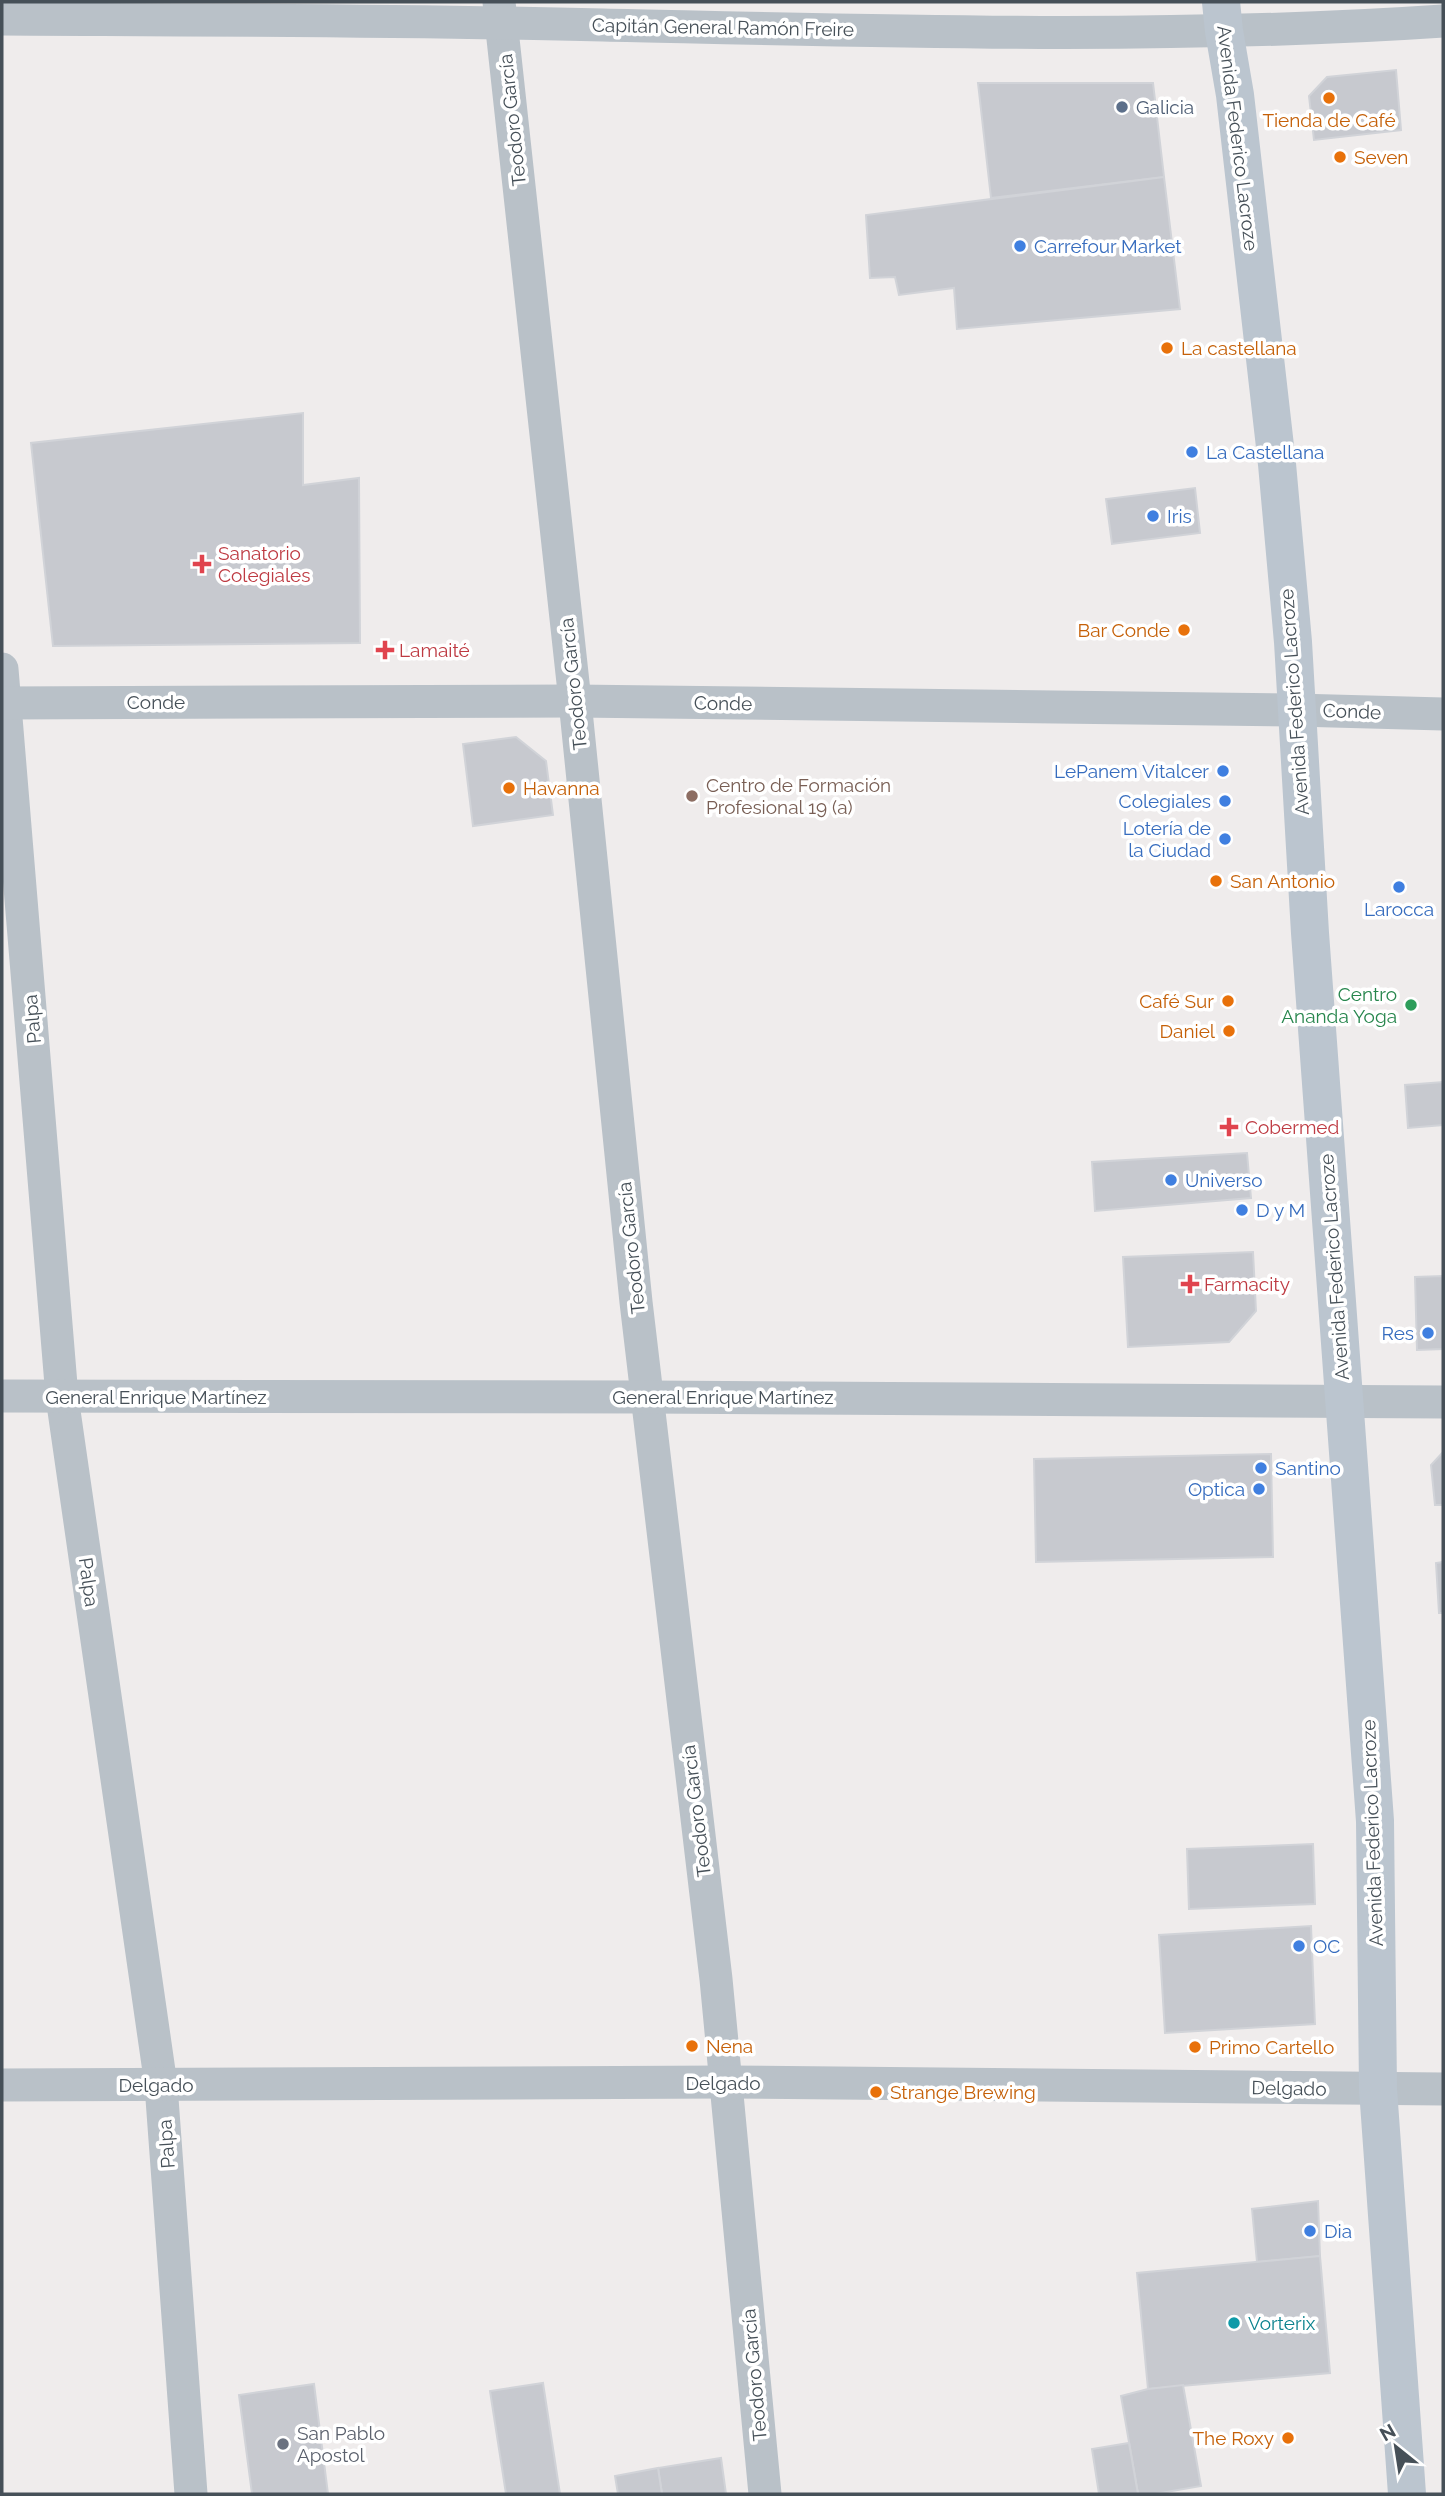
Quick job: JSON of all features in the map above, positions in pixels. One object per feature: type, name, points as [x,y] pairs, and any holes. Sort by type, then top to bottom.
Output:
[{"type":"main road","name":"Avenida Federico Lacroze","points":[[1223,16],[1235,95],[1277,464],[1293,642],[1375,1821],[1378,2089],[1407,2494]]},
{"type":"street","name":"Capitán General Ramón Freire","points":[[2,19],[500,12],[885,31],[1223,16],[1338,28],[1443,21]]},
{"type":"street","name":"Teodoro García","points":[[500,12],[647,1397],[716,1979],[765,2494]]},
{"type":"street","name":"Palpa","points":[[2,669],[62,1397],[161,2085],[191,2494]]},
{"type":"street","name":"Conde","points":[[4,703],[575,701],[1443,714]]},
{"type":"street","name":"General Enrique Martínez","points":[[2,1396],[1443,1402]]},
{"type":"street","name":"Delgado","points":[[2,2085],[726,2082],[1443,2089]]},
{"type":"building","points":[[1396,70],[1401,130],[1314,140],[1309,96],[1327,77]]},
{"type":"building","points":[[978,83],[1153,83],[1164,177],[991,198]]},
{"type":"building","name":"Carrefour Market","points":[[1164,177],[1180,309],[957,329],[954,288],[899,295],[895,277],[870,278],[866,215]]},
{"type":"building","name":"Sanatorio Colegiales","points":[[303,413],[303,485],[359,478],[360,643],[53,646],[31,443]]},
{"type":"building","name":"Iris","points":[[1195,488],[1200,533],[1112,544],[1106,499]]},
{"type":"building","name":"Havanna","points":[[516,737],[546,761],[553,815],[473,826],[463,744]]},
{"type":"building","points":[[1443,1082],[1443,1125],[1408,1128],[1405,1085]]},
{"type":"building","name":"Universo","points":[[1247,1153],[1251,1198],[1095,1211],[1092,1162]]},
{"type":"building","name":"Farmacity","points":[[1253,1252],[1256,1311],[1229,1342],[1128,1347],[1123,1257]]},
{"type":"building","points":[[1443,1276],[1443,1349],[1417,1350],[1415,1277]]},
{"type":"building","points":[[1443,1452],[1443,1505],[1435,1505],[1431,1465]]},
{"type":"building","points":[[1271,1454],[1273,1557],[1036,1562],[1034,1459]]},
{"type":"building","points":[[1443,1562],[1443,1613],[1439,1613],[1436,1563]]},
{"type":"building","points":[[1313,1844],[1315,1904],[1189,1909],[1187,1849]]},
{"type":"building","points":[[1311,1926],[1315,2024],[1165,2033],[1159,1935]]},
{"type":"building","points":[[1318,2201],[1320,2256],[1257,2262],[1252,2209]]},
{"type":"building","name":"Vorterix","points":[[1320,2256],[1330,2373],[1148,2389],[1137,2273]]},
{"type":"building","points":[[543,2383],[560,2494],[506,2494],[490,2391]]},
{"type":"building","name":"San Pablo Apostol","points":[[314,2384],[328,2494],[252,2494],[239,2395]]},
{"type":"building","points":[[1183,2385],[1201,2486],[1155,2494],[1138,2494],[1121,2396],[1148,2389]]},
{"type":"building","points":[[1129,2443],[1138,2494],[1099,2494],[1092,2449]]},
{"type":"building","points":[[721,2458],[726,2494],[662,2494],[658,2468]]},
{"type":"building","points":[[658,2468],[662,2494],[618,2494],[615,2476]]},
{"type":"place","name":"Tienda de Café","points":[[1329,98]]},
{"type":"place","name":"Galicia","points":[[1122,107]]},
{"type":"place","name":"Seven","points":[[1340,157]]},
{"type":"place","name":"Carrefour Market","points":[[1020,246]]},
{"type":"place","name":"La castellana","points":[[1167,348]]},
{"type":"place","name":"La Castellana","points":[[1192,452]]},
{"type":"place","name":"Iris","points":[[1153,516]]},
{"type":"place","name":"Sanatorio Colegiales","points":[[202,564]]},
{"type":"place","name":"Bar Conde","points":[[1184,630]]},
{"type":"place","name":"Lamaité","points":[[385,650]]},
{"type":"place","name":"LePanem Vitalcer","points":[[1223,771]]},
{"type":"place","name":"Havanna","points":[[509,788]]},
{"type":"place","name":"Centro de Formación Profesional 19 (a)","points":[[692,796]]},
{"type":"place","name":"Colegiales","points":[[1225,801]]},
{"type":"place","name":"Lotería de la Ciudad","points":[[1225,839]]},
{"type":"place","name":"San Antonio","points":[[1216,881]]},
{"type":"place","name":"Larocca","points":[[1399,887]]},
{"type":"place","name":"Café Sur","points":[[1228,1001]]},
{"type":"place","name":"Centro Ananda Yoga","points":[[1411,1005]]},
{"type":"place","name":"Daniel","points":[[1229,1031]]},
{"type":"place","name":"Cobermed","points":[[1229,1127]]},
{"type":"place","name":"Universo","points":[[1171,1180]]},
{"type":"place","name":"D y M","points":[[1242,1210]]},
{"type":"place","name":"Farmacity","points":[[1190,1284]]},
{"type":"place","name":"Res","points":[[1428,1333]]},
{"type":"place","name":"Santino","points":[[1261,1468]]},
{"type":"place","name":"Optica","points":[[1259,1489]]},
{"type":"place","name":"OC","points":[[1299,1946]]},
{"type":"place","name":"Nena","points":[[692,2046]]},
{"type":"place","name":"Primo Cartello","points":[[1195,2047]]},
{"type":"place","name":"Strange Brewing","points":[[876,2092]]},
{"type":"place","name":"Dia","points":[[1310,2231]]},
{"type":"place","name":"Vorterix","points":[[1234,2323]]},
{"type":"place","name":"The Roxy","points":[[1288,2438]]},
{"type":"place","name":"San Pablo Apostol","points":[[283,2444]]}]
